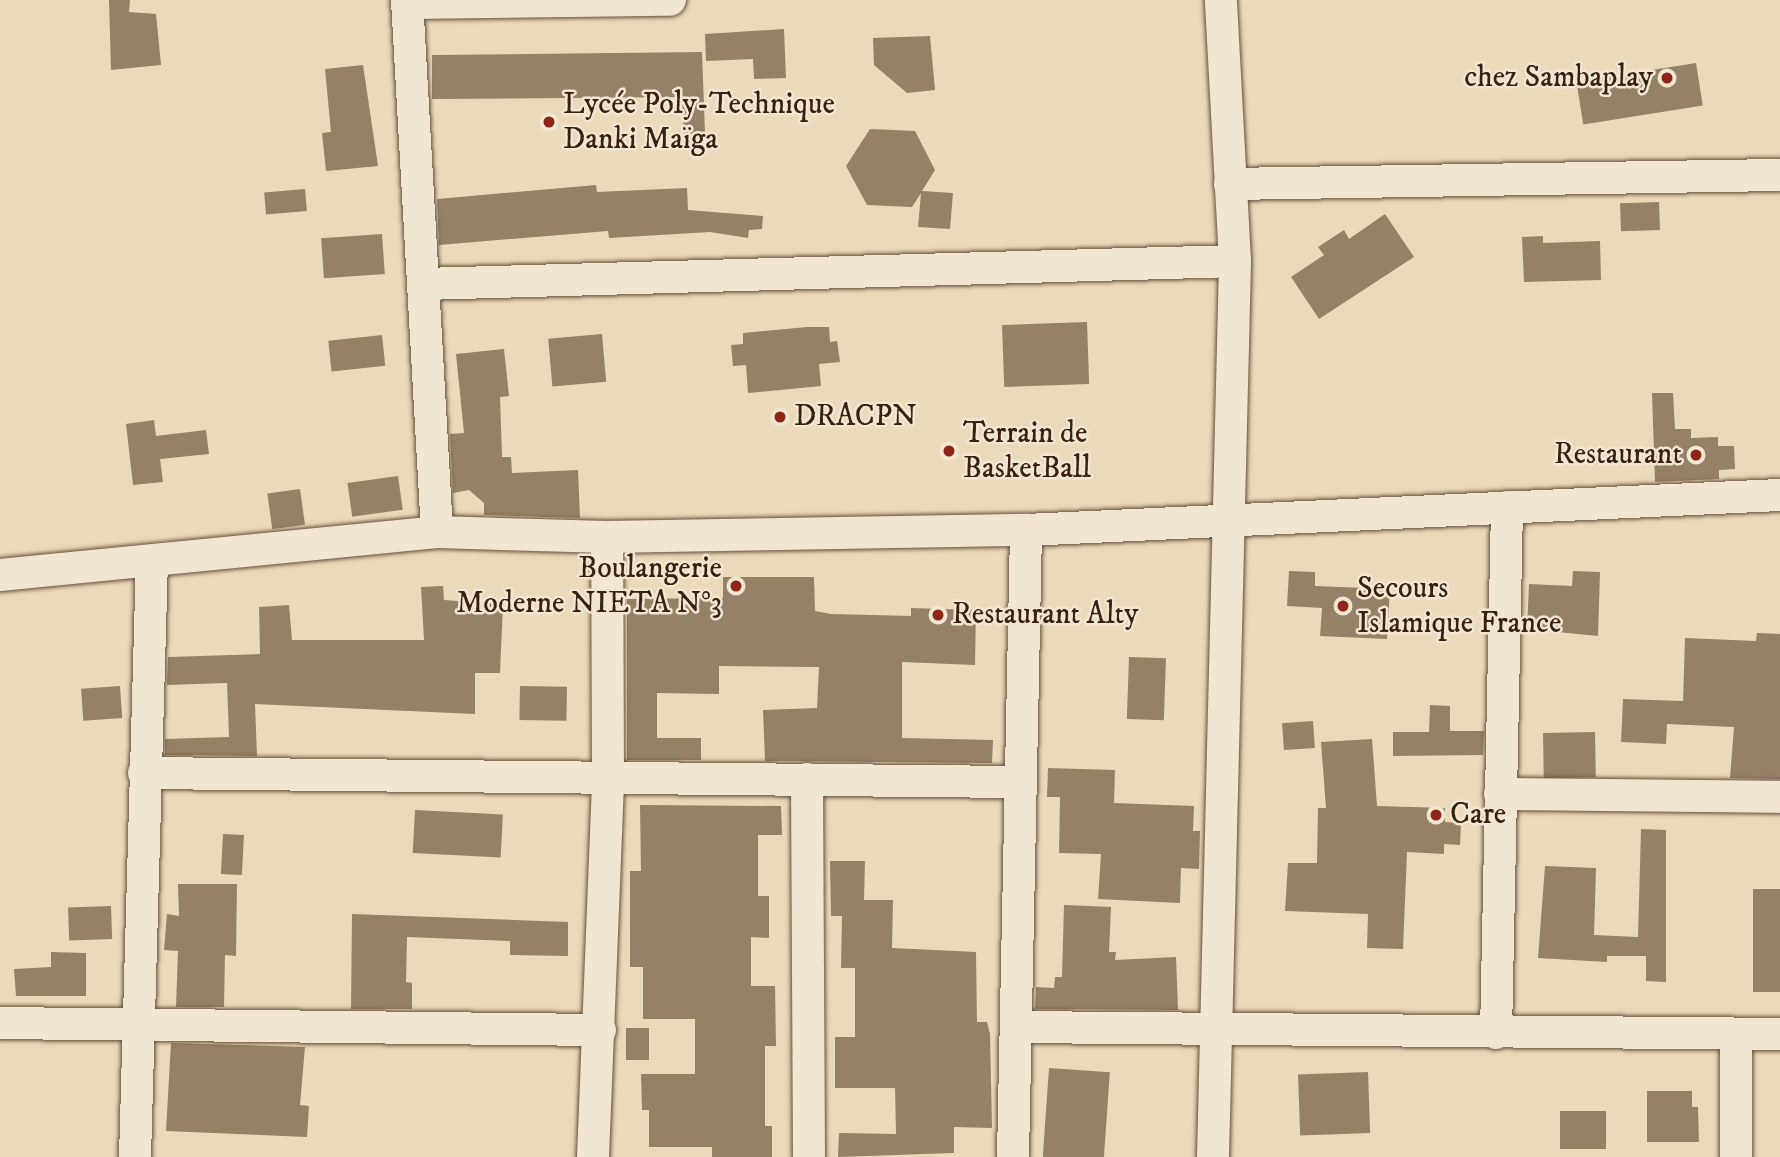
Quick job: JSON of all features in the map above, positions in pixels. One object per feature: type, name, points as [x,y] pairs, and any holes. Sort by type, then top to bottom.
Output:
[{"type":"street","points":[[437,532],[408,1],[670,0]]},
{"type":"street","points":[[1213,1157],[1213,1031],[1232,519],[1236,261],[1221,0]]},
{"type":"street","points":[[1230,184],[1780,175]]},
{"type":"street","points":[[423,284],[1236,261]]},
{"type":"street","points":[[0,575],[437,532],[607,537],[1026,530],[1780,495]]},
{"type":"street","points":[[1496,1033],[1507,507]]},
{"type":"street","points":[[1013,1157],[1026,530]]},
{"type":"street","points":[[593,1157],[608,777],[607,537]]},
{"type":"street","points":[[135,1157],[142,1025],[144,773],[152,561]]},
{"type":"street","points":[[144,773],[1021,782]]},
{"type":"street","points":[[807,779],[808,1157]]},
{"type":"street","points":[[1500,793],[1780,797]]},
{"type":"street","points":[[0,1023],[600,1030]]},
{"type":"street","points":[[1016,1027],[1213,1031],[1780,1034]]},
{"type":"street","points":[[1736,1034],[1736,1157]]},
{"type":"building","points":[[109,0],[130,0],[129,12],[156,14],[161,65],[111,70]]},
{"type":"building","points":[[784,29],[786,78],[754,79],[753,59],[706,61],[705,34]]},
{"type":"building","points":[[930,36],[935,90],[907,93],[874,65],[873,38]]},
{"type":"building","points":[[702,52],[705,133],[684,134],[682,97],[432,99],[432,55]]},
{"type":"building","points":[[1696,63],[1703,105],[1583,124],[1576,82]]},
{"type":"building","points":[[363,65],[378,166],[326,171],[322,133],[331,132],[325,69]]},
{"type":"building","points":[[870,129],[915,131],[935,170],[922,191],[953,193],[950,229],[918,227],[921,193],[912,207],[867,205],[846,166]]},
{"type":"building","points":[[596,185],[597,192],[687,188],[688,210],[763,216],[762,229],[749,230],[748,238],[710,232],[609,238],[608,231],[439,245],[437,199]]},
{"type":"building","points":[[305,189],[307,211],[266,214],[264,193]]},
{"type":"building","points":[[1659,202],[1660,230],[1621,231],[1620,203]]},
{"type":"building","points":[[1385,214],[1414,257],[1319,319],[1291,277],[1324,255],[1318,247],[1344,230],[1349,239]]},
{"type":"building","points":[[382,234],[385,274],[324,278],[321,238]]},
{"type":"building","points":[[1543,236],[1543,243],[1600,241],[1601,280],[1524,282],[1522,237]]},
{"type":"building","points":[[1087,322],[1089,384],[1004,387],[1002,325]]},
{"type":"building","points":[[829,327],[830,342],[837,341],[840,362],[819,364],[821,386],[748,393],[746,365],[733,366],[731,345],[743,344],[743,333]]},
{"type":"building","points":[[602,334],[606,382],[552,387],[548,339]]},
{"type":"building","points":[[382,335],[385,366],[332,371],[328,341]]},
{"type":"building","points":[[504,349],[509,396],[500,397],[502,457],[511,457],[512,473],[578,470],[580,518],[484,515],[484,503],[469,490],[453,493],[450,434],[464,433],[456,354]]},
{"type":"building","points":[[1652,393],[1673,393],[1675,429],[1691,429],[1691,438],[1718,437],[1718,446],[1734,446],[1735,469],[1719,470],[1719,479],[1655,482]]},
{"type":"building","points":[[154,420],[156,436],[206,430],[209,454],[160,459],[163,482],[133,485],[126,424]]},
{"type":"building","points":[[398,476],[403,510],[352,517],[347,483]]},
{"type":"building","points":[[300,489],[305,525],[272,529],[267,494]]},
{"type":"building","points":[[1289,571],[1315,572],[1315,586],[1390,589],[1387,639],[1320,636],[1322,608],[1287,606]]},
{"type":"building","points":[[1573,571],[1600,572],[1598,636],[1527,629],[1529,584],[1572,586]]},
{"type":"building","points":[[723,577],[814,577],[815,611],[831,614],[911,616],[911,608],[976,610],[975,665],[902,662],[902,738],[993,740],[992,763],[765,761],[763,710],[817,708],[819,667],[719,666],[719,694],[657,693],[657,738],[701,738],[701,760],[627,760],[627,599],[723,598]]},
{"type":"building","points":[[443,586],[444,600],[503,604],[500,673],[475,673],[475,714],[255,704],[257,756],[165,755],[165,739],[229,737],[227,683],[167,685],[168,657],[260,654],[259,607],[289,605],[292,640],[424,640],[421,587]]},
{"type":"building","points":[[1757,633],[1780,634],[1780,779],[1730,778],[1734,727],[1667,724],[1666,744],[1621,742],[1623,699],[1683,701],[1685,638],[1756,641]]},
{"type":"building","points":[[1129,657],[1166,658],[1164,720],[1127,719]]},
{"type":"building","points":[[120,686],[122,718],[83,721],[81,689]]},
{"type":"building","points":[[520,686],[567,687],[566,721],[519,720]]},
{"type":"building","points":[[1430,705],[1450,706],[1450,731],[1484,731],[1483,755],[1393,756],[1393,732],[1429,732]]},
{"type":"building","points":[[1313,721],[1315,748],[1284,750],[1282,723]]},
{"type":"building","points":[[1595,732],[1596,777],[1544,778],[1543,733]]},
{"type":"building","points":[[1372,739],[1377,806],[1445,808],[1445,822],[1461,823],[1460,845],[1444,844],[1444,854],[1407,852],[1403,949],[1367,948],[1368,914],[1285,911],[1288,863],[1317,863],[1318,808],[1326,808],[1321,742]]},
{"type":"building","points":[[1048,768],[1115,770],[1114,803],[1194,806],[1193,831],[1200,831],[1199,869],[1181,868],[1180,903],[1098,899],[1101,854],[1059,853],[1060,797],[1047,797]]},
{"type":"building","points":[[640,805],[781,806],[782,835],[758,835],[758,896],[769,896],[769,938],[751,937],[751,986],[775,986],[776,1046],[765,1046],[765,1126],[772,1126],[772,1157],[712,1157],[712,1147],[649,1147],[649,1110],[642,1110],[641,1074],[695,1074],[695,1019],[643,1019],[643,967],[630,967],[630,871],[641,871]]},
{"type":"building","points":[[415,810],[503,815],[501,858],[413,853]]},
{"type":"building","points":[[1641,829],[1666,830],[1666,982],[1646,981],[1646,956],[1607,956],[1607,962],[1538,958],[1545,866],[1596,868],[1594,935],[1638,937]]},
{"type":"building","points":[[223,834],[244,835],[242,875],[221,874]]},
{"type":"building","points":[[830,861],[865,861],[864,900],[893,900],[892,948],[976,952],[977,1022],[987,1022],[990,1034],[992,1128],[954,1127],[954,1153],[838,1157],[839,1133],[896,1134],[895,1088],[835,1088],[835,1037],[855,1037],[855,968],[841,968],[842,916],[831,916]]},
{"type":"building","points":[[178,884],[237,884],[236,956],[225,955],[224,1007],[176,1007],[178,951],[164,950],[167,914],[179,916]]},
{"type":"building","points":[[1753,889],[1780,889],[1780,992],[1753,992]]},
{"type":"building","points":[[1064,905],[1111,907],[1109,952],[1116,952],[1115,960],[1176,957],[1178,1010],[1035,1009],[1036,987],[1054,988],[1055,977],[1062,977]]},
{"type":"building","points":[[111,906],[112,939],[69,940],[68,908]]},
{"type":"building","points":[[352,914],[568,922],[568,956],[510,955],[510,941],[407,937],[406,982],[412,983],[412,1009],[351,1009]]},
{"type":"building","points":[[51,952],[86,953],[86,996],[16,996],[14,969],[51,967]]},
{"type":"building","points":[[626,1028],[649,1028],[649,1060],[626,1060]]},
{"type":"building","points":[[171,1043],[305,1047],[300,1105],[309,1106],[307,1137],[166,1131]]},
{"type":"building","points":[[1049,1068],[1110,1072],[1104,1157],[1043,1157]]},
{"type":"building","points":[[1368,1072],[1370,1133],[1300,1135],[1298,1074]]},
{"type":"building","points":[[1647,1091],[1692,1091],[1692,1107],[1698,1107],[1699,1142],[1647,1142]]},
{"type":"building","points":[[1560,1111],[1606,1111],[1606,1149],[1560,1149]]},
{"type":"place","name":"chez Sambaplay","points":[[1667,78]]},
{"type":"place","name":"Lycée Poly-Technique Danki Maïga","points":[[549,122]]},
{"type":"place","name":"DRACPN","points":[[780,417]]},
{"type":"place","name":"Terrain de BasketBall","points":[[949,451]]},
{"type":"place","name":"Restaurant","points":[[1696,455]]},
{"type":"place","name":"Boulangerie Moderne NIETA N°3","points":[[736,586]]},
{"type":"place","name":"Secours Islamique France","points":[[1343,606]]},
{"type":"place","name":"Restaurant Alty","points":[[938,615]]},
{"type":"place","name":"Care","points":[[1436,815]]}]
